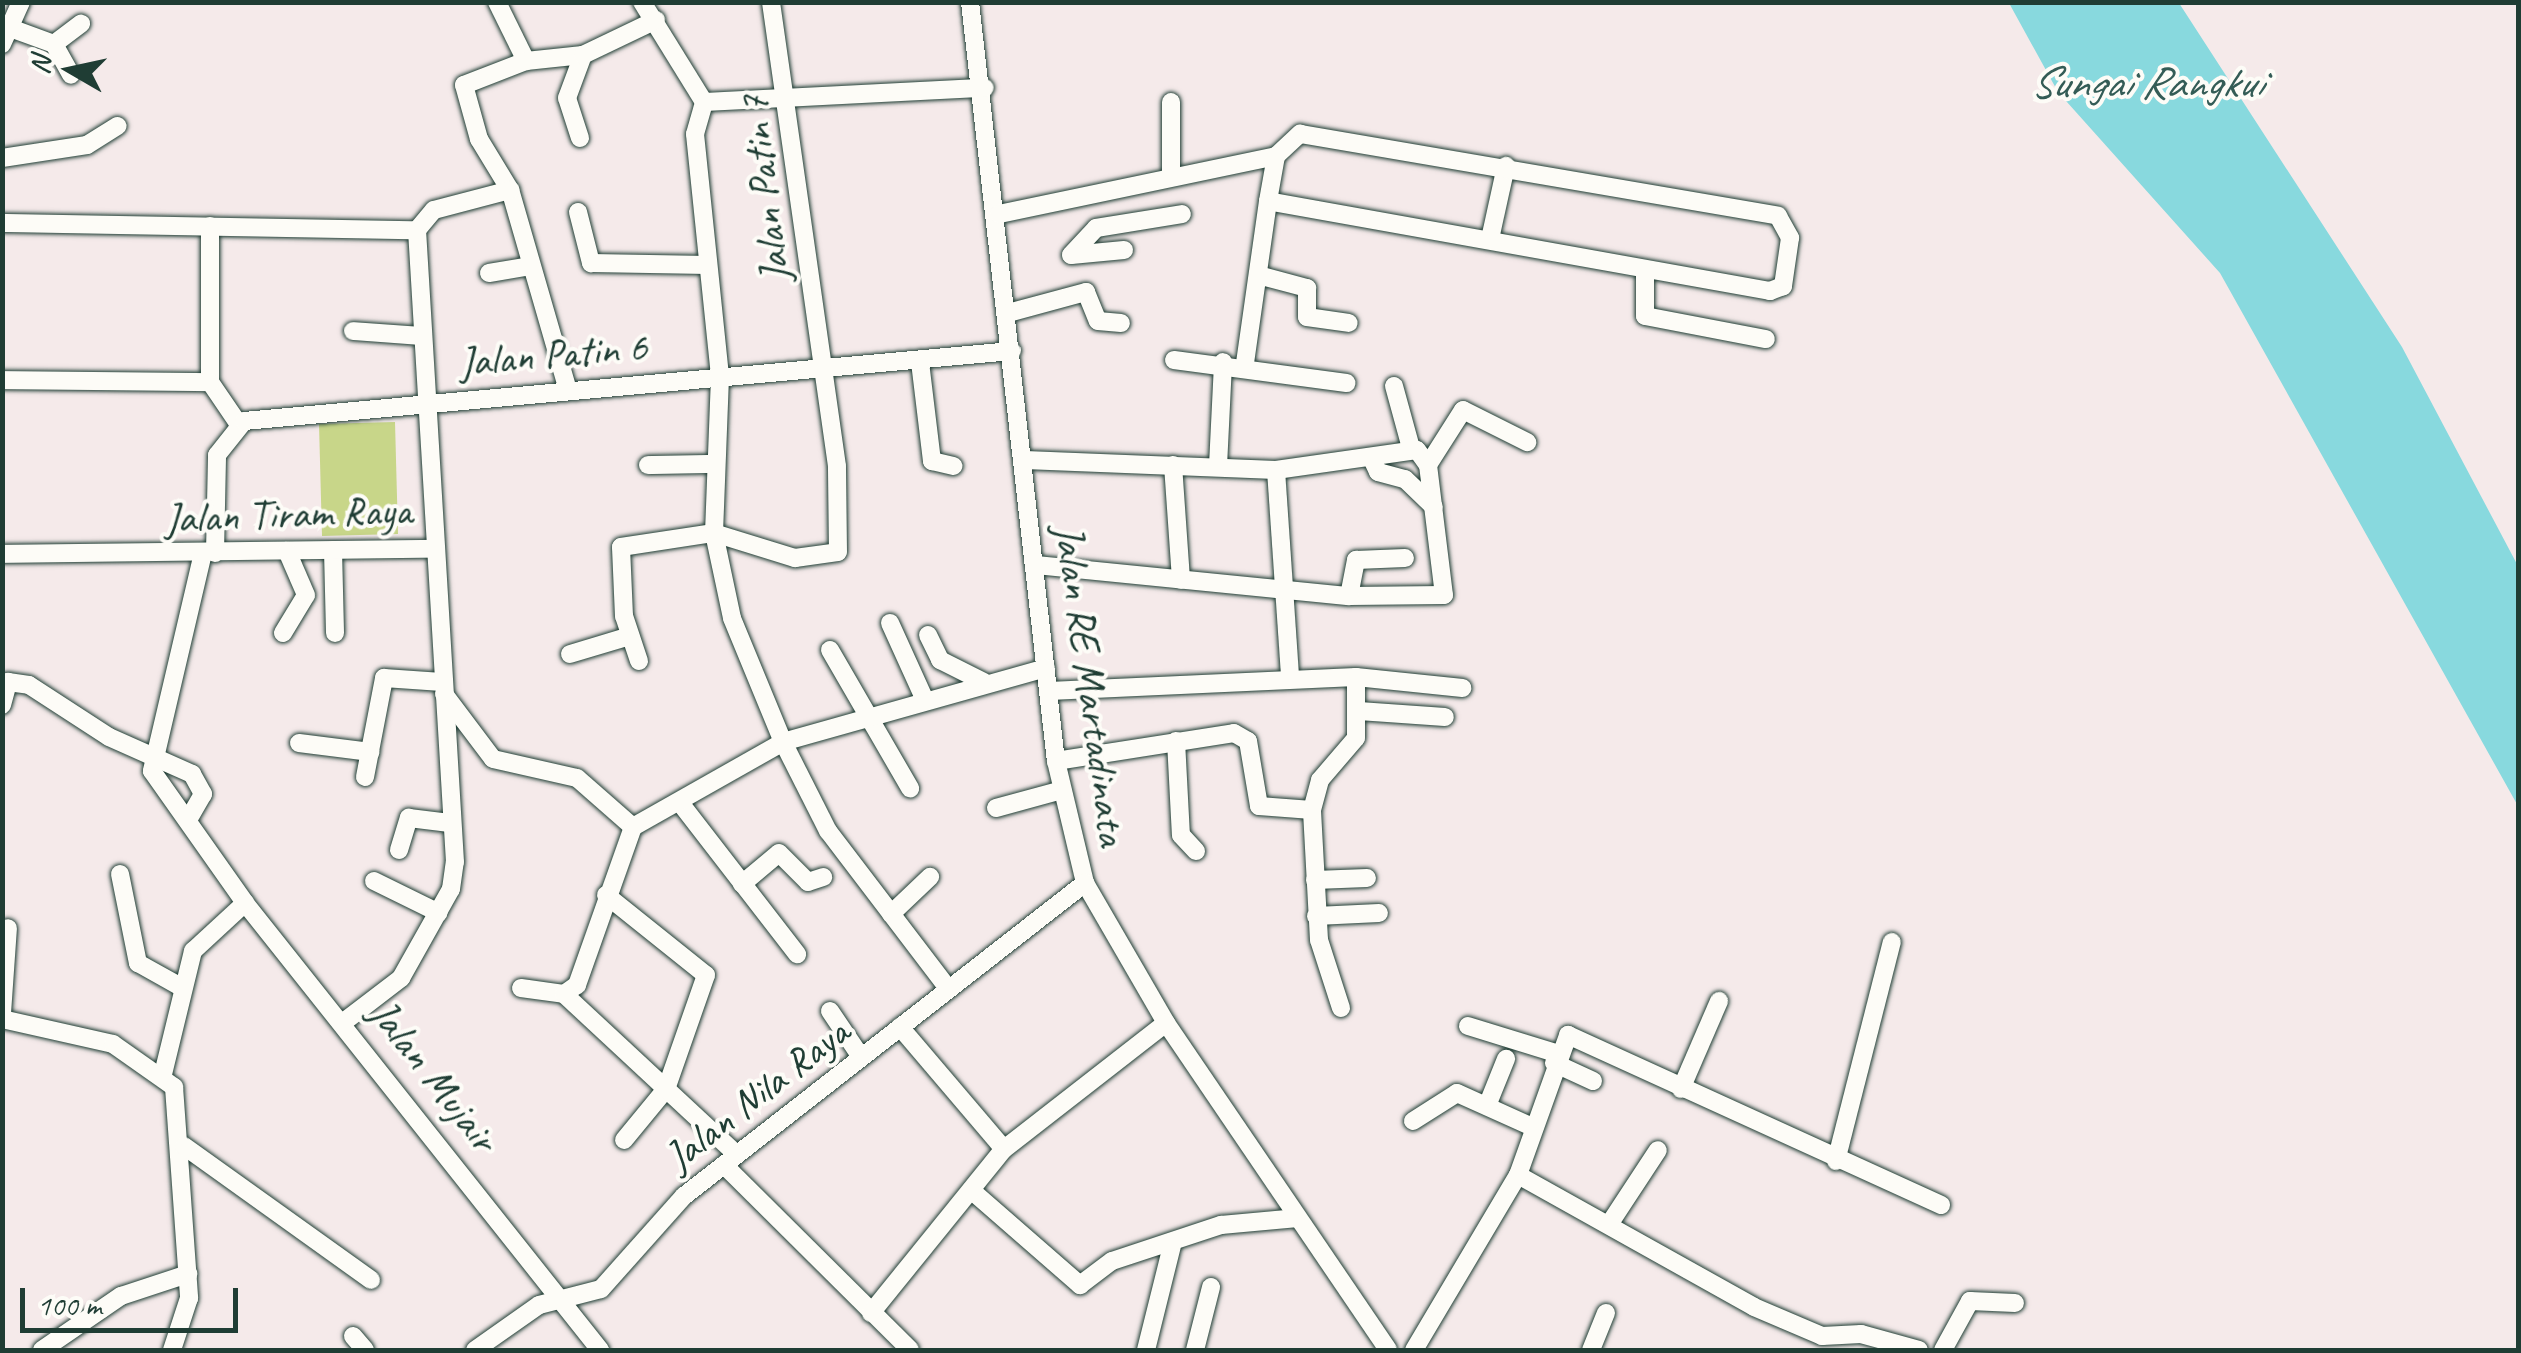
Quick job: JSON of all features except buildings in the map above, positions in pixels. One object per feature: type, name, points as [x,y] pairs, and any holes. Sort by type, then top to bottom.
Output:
[{"type":"street","points":[[21,2],[4,33],[54,44],[81,24]]},
{"type":"street","points":[[497,2],[526,62]]},
{"type":"street","points":[[642,2],[704,102],[695,134],[720,376],[712,464],[714,534],[732,618],[783,742],[828,831],[947,987]]},
{"type":"street","name":"Jalan Patin 7","points":[[714,534],[795,558],[837,556],[837,466],[821,370],[792,94],[771,2]]},
{"type":"street","name":"Jalan RE Martadinata","points":[[970,2],[985,88],[1056,761],[1084,883],[1166,1023],[1388,1350]]},
{"type":"street","points":[[566,386],[510,190],[463,94],[468,80],[526,62],[582,54],[656,20]]},
{"type":"street","points":[[54,44],[71,76]]},
{"type":"street","points":[[580,138],[568,98],[582,54]]},
{"type":"street","points":[[704,102],[792,94],[985,88]]},
{"type":"street","points":[[1171,102],[1171,174]]},
{"type":"street","points":[[2,158],[87,145],[118,126]]},
{"type":"street","points":[[998,214],[1171,174],[1276,156],[1300,134],[1322,132],[1788,224],[1776,291],[1268,201]]},
{"type":"street","points":[[1246,363],[1276,156]]},
{"type":"street","points":[[1490,240],[1506,166]]},
{"type":"street","points":[[1127,187],[1136,220]]},
{"type":"street","points":[[2,222],[417,230],[434,210],[510,190]]},
{"type":"street","points":[[578,212],[591,262],[708,265]]},
{"type":"street","points":[[1124,250],[1071,255],[1094,230],[1182,214]]},
{"type":"street","points":[[210,226],[210,382],[221,406],[238,423],[220,441]]},
{"type":"street","name":"Jalan Tiram Raya","points":[[2,554],[432,549],[417,230]]},
{"type":"street","points":[[489,273],[530,266]]},
{"type":"street","points":[[1646,270],[1645,316],[1766,339]]},
{"type":"street","points":[[1258,275],[1308,288],[1307,317],[1349,323]]},
{"type":"street","points":[[1008,313],[1086,292],[1098,320],[1121,323]]},
{"type":"street","points":[[353,332],[423,336]]},
{"type":"street","name":"Jalan Patin 6","points":[[238,423],[566,386],[821,370],[1012,351]]},
{"type":"street","points":[[1174,360],[1246,363],[1346,382]]},
{"type":"street","points":[[920,362],[932,462],[953,466]]},
{"type":"street","points":[[1218,466],[1223,362]]},
{"type":"street","points":[[2,380],[210,382]]},
{"type":"street","points":[[1036,565],[1349,596],[1444,596],[1428,466],[1411,448],[1394,386]]},
{"type":"street","points":[[149,756],[209,553],[221,406]]},
{"type":"street","points":[[1428,466],[1463,410],[1528,442]]},
{"type":"street","points":[[1025,460],[1276,470],[1372,459],[1411,448]]},
{"type":"street","points":[[1372,459],[1378,472],[1405,479],[1434,507]]},
{"type":"street","points":[[648,465],[712,464]]},
{"type":"street","points":[[1173,465],[1181,580]]},
{"type":"street","points":[[1276,470],[1287,588],[1290,678]]},
{"type":"street","points":[[639,660],[630,636],[621,546],[714,534]]},
{"type":"street","points":[[344,1021],[401,978],[438,913],[455,862],[432,549]]},
{"type":"street","points":[[333,550],[335,633]]},
{"type":"street","points":[[283,633],[306,595],[287,551]]},
{"type":"street","points":[[1349,596],[1356,560],[1405,558]]},
{"type":"street","points":[[890,622],[924,698]]},
{"type":"street","points":[[928,635],[940,660],[984,682]]},
{"type":"street","points":[[570,654],[630,636]]},
{"type":"street","points":[[830,650],[872,714],[910,788]]},
{"type":"street","points":[[564,994],[581,978],[606,895],[633,827],[682,804],[783,742],[924,698],[1046,668]]},
{"type":"street","points":[[365,777],[387,674],[442,688],[493,759],[576,778],[633,827]]},
{"type":"street","points":[[1341,1008],[1316,916],[1312,810],[1320,780],[1351,749],[1359,711],[1356,677]]},
{"type":"street","points":[[1049,691],[1356,677],[1462,688]]},
{"type":"street","points":[[2,705],[7,684],[18,682],[149,756],[200,780],[189,818]]},
{"type":"street","points":[[1359,711],[1445,718]]},
{"type":"street","points":[[1056,761],[1243,735],[1254,800],[1274,811],[1312,810]]},
{"type":"street","points":[[1176,742],[1181,836],[1196,850]]},
{"type":"street","points":[[299,743],[370,752]]},
{"type":"street","name":"Jalan Mujair","points":[[149,756],[245,903],[344,1021],[600,1350]]},
{"type":"street","points":[[996,808],[1062,790]]},
{"type":"street","points":[[682,804],[797,954]]},
{"type":"street","points":[[398,850],[408,818],[450,823]]},
{"type":"street","points":[[742,884],[779,853],[808,882],[823,877]]},
{"type":"street","points":[[120,874],[138,963],[182,988]]},
{"type":"street","points":[[891,914],[930,877]]},
{"type":"street","points":[[1315,880],[1367,878]]},
{"type":"street","points":[[374,881],[438,913]]},
{"type":"street","name":"Jalan Nila Raya","points":[[475,1350],[559,1299],[601,1289],[652,1226],[730,1160],[1084,883]]},
{"type":"street","points":[[606,895],[706,973],[666,1089],[624,1140]]},
{"type":"street","points":[[163,1074],[182,988],[200,942],[245,903]]},
{"type":"street","points":[[1316,916],[1379,913]]},
{"type":"street","points":[[8,928],[2,1016],[113,1044],[163,1074],[178,1098],[184,1146],[188,1274],[172,1350]]},
{"type":"street","points":[[1836,1161],[1892,942]]},
{"type":"street","points":[[520,988],[564,994],[666,1089],[871,1313],[910,1350]]},
{"type":"street","points":[[1681,1089],[1719,1001]]},
{"type":"street","points":[[830,1011],[862,1057]]},
{"type":"street","points":[[871,1313],[1004,1149],[1166,1023]]},
{"type":"street","points":[[1468,1026],[1555,1058],[1593,1081]]},
{"type":"street","points":[[900,1027],[1004,1149]]},
{"type":"street","points":[[1414,1350],[1518,1175],[1530,1126],[1555,1058],[1573,1037],[1836,1161],[1941,1205]]},
{"type":"street","points":[[1487,1106],[1506,1059]]},
{"type":"street","points":[[1414,1121],[1454,1093],[1530,1126]]},
{"type":"street","points":[[184,1146],[370,1280]]},
{"type":"street","points":[[1610,1223],[1658,1150]]},
{"type":"street","points":[[1518,1175],[1754,1306],[1842,1344],[1919,1350]]},
{"type":"street","points":[[971,1190],[1080,1286],[1112,1260],[1171,1252],[1233,1222],[1302,1224]]},
{"type":"street","points":[[1146,1350],[1171,1252]]},
{"type":"street","points":[[42,1350],[121,1296],[188,1274]]},
{"type":"street","points":[[1195,1350],[1211,1287]]},
{"type":"street","points":[[1942,1350],[1970,1301],[2015,1303]]},
{"type":"street","points":[[1591,1350],[1606,1313]]},
{"type":"green space","points":[[395,422],[398,534],[322,536],[319,424]]},
{"type":"water","name":"Sungai Rangkui","points":[[2009,3],[2179,3],[2402,347],[2518,566],[2518,806],[2220,273],[2058,92]]}]
